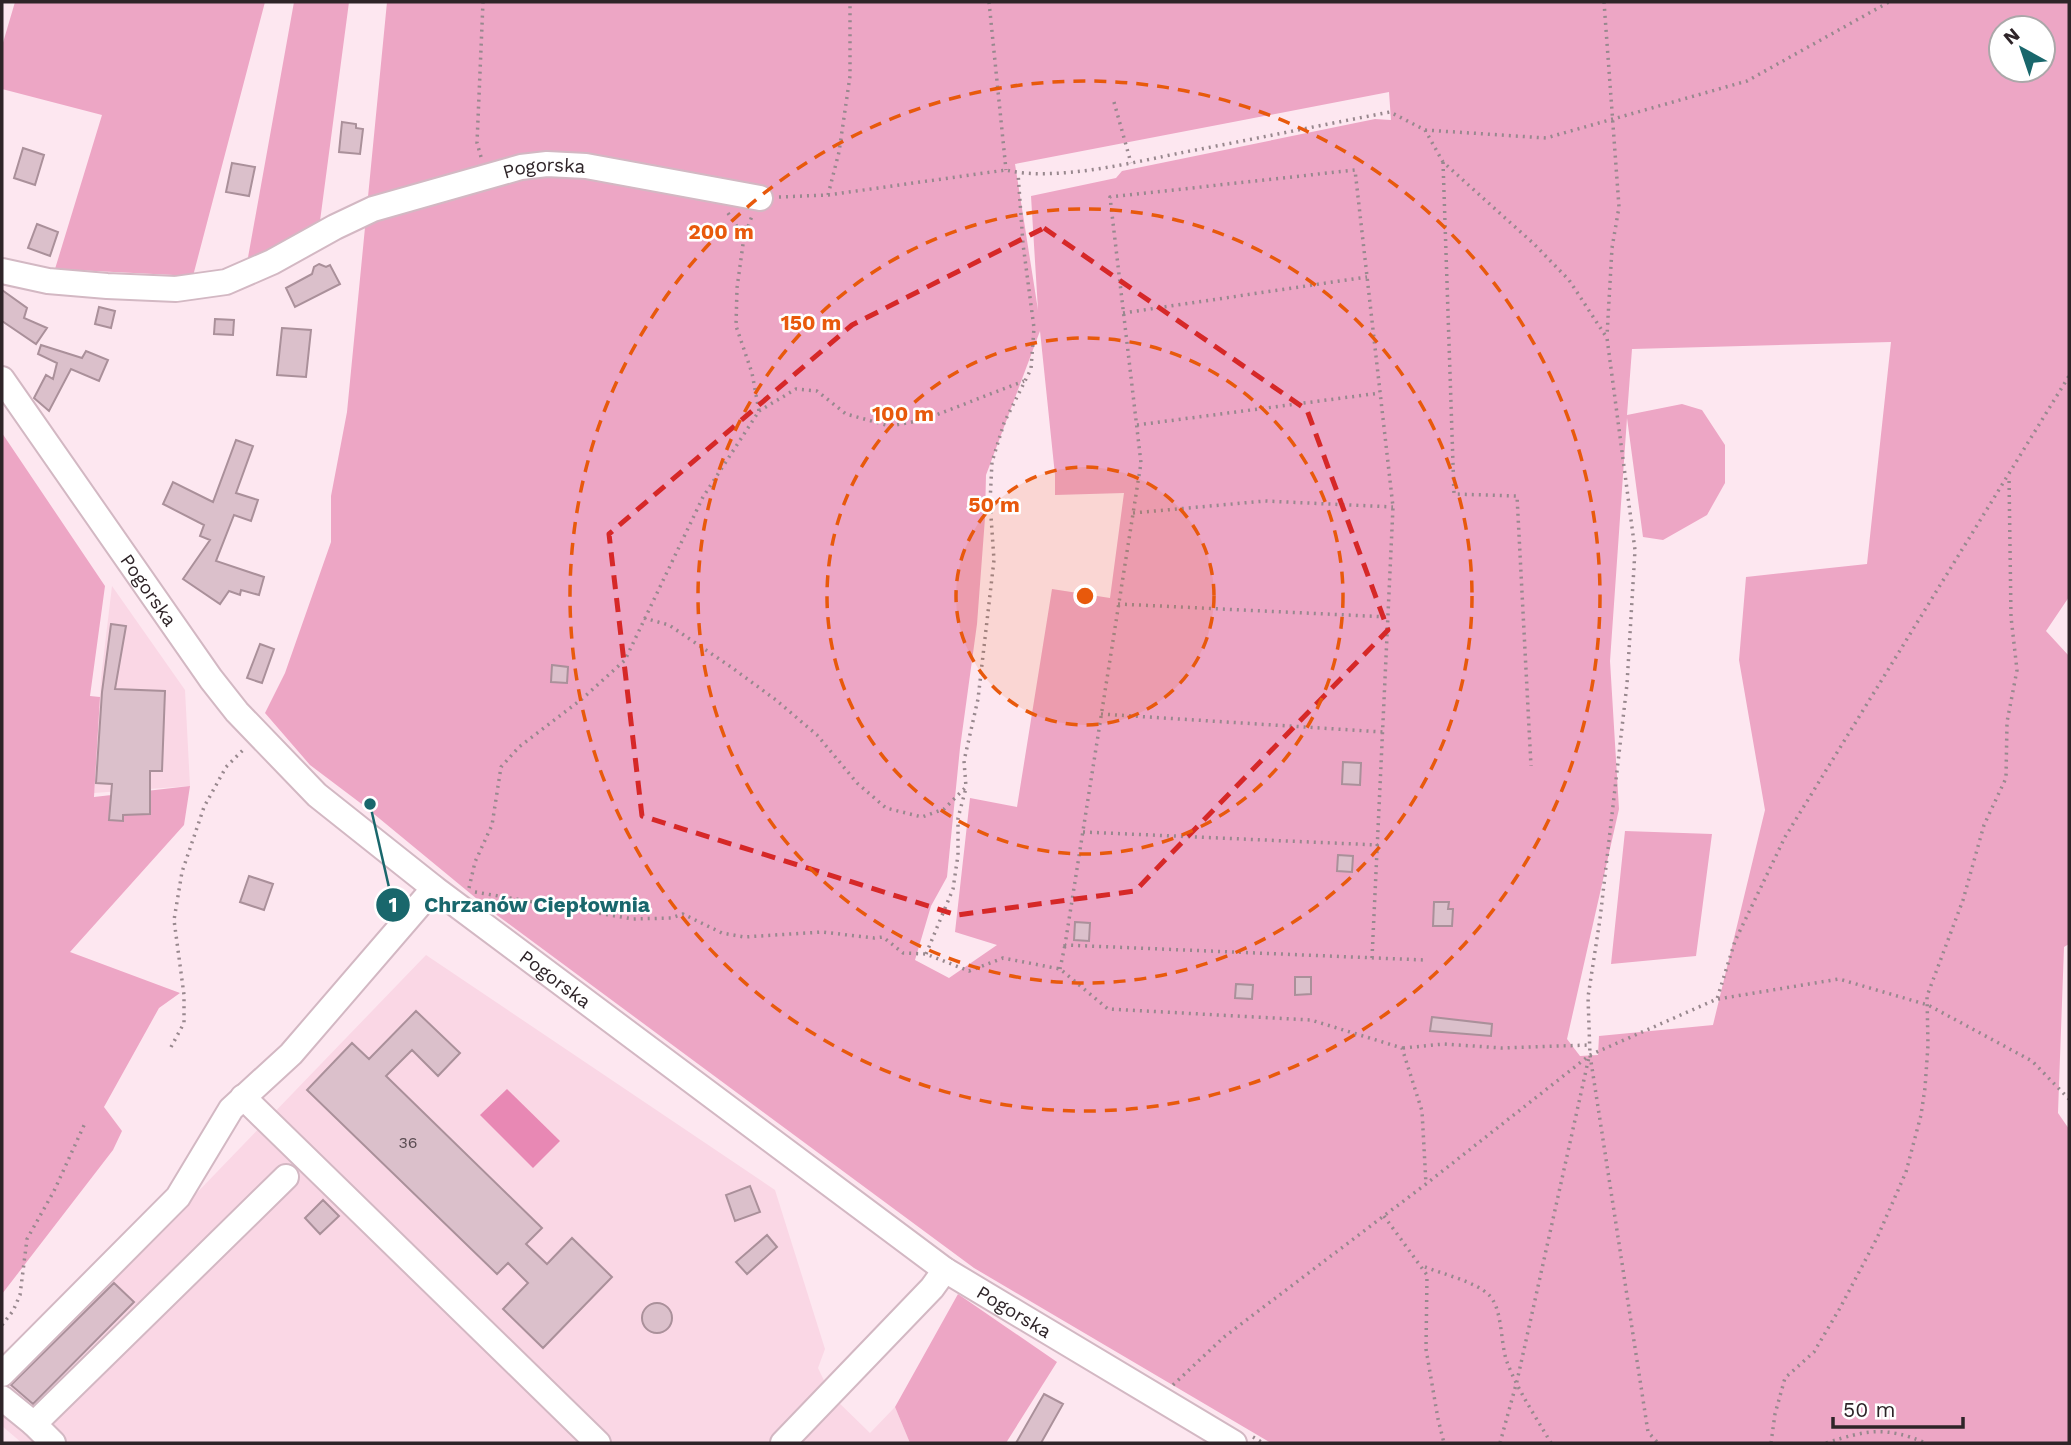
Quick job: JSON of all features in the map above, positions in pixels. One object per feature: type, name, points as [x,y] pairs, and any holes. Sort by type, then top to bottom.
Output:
[{"type":"street","name":"Pogorska","points":[[2,271],[48,281],[176,289],[226,282],[272,262],[373,209],[521,167],[547,164],[586,166],[760,198]]},
{"type":"street","name":"Pogorska","points":[[2,379],[211,679],[258,735],[317,794],[434,888],[945,1270],[1159,1399],[1243,1440]]},
{"type":"street","points":[[2,1374],[178,1197],[231,1109],[291,1054],[434,888]]},
{"type":"street","points":[[243,1097],[598,1443]]},
{"type":"street","points":[[34,1424],[286,1177]]},
{"type":"street","points":[[783,1443],[923,1298],[945,1270]]},
{"type":"street","points":[[2,1398],[53,1443]]},
{"type":"path","points":[[483,2],[477,143],[488,176]]},
{"type":"path","points":[[828,195],[839,152],[850,76],[850,2]]},
{"type":"path","points":[[989,2],[1006,170]]},
{"type":"path","points":[[1604,2],[1619,207],[1610,274],[1607,338],[1635,550],[1627,684],[1600,919],[1588,997],[1590,1055],[1648,1433],[1658,1443]]},
{"type":"path","points":[[759,411],[752,373],[736,326],[737,288],[744,237],[760,198],[828,195],[1006,170],[1049,174],[1131,163],[1390,112],[1425,130],[1546,138],[1747,81],[1889,2]]},
{"type":"path","points":[[1114,102],[1131,163]]},
{"type":"path","points":[[1425,130],[1443,162],[1534,244],[1569,280],[1607,338]]},
{"type":"path","points":[[1443,162],[1454,494],[1517,496],[1531,766]]},
{"type":"path","points":[[1060,969],[1141,463],[1110,197],[1355,170],[1393,507],[1372,958]]},
{"type":"path","points":[[926,954],[953,889],[958,855],[958,818],[966,787],[964,761],[978,699],[994,560],[990,502],[992,462],[1004,423],[1031,369],[1034,328],[1023,244],[1018,173]]},
{"type":"path","points":[[1124,313],[1367,276]]},
{"type":"path","points":[[1717,999],[1735,940],[1785,837],[2069,376]]},
{"type":"path","points":[[1025,381],[923,419],[890,426],[846,414],[817,391],[796,389],[759,411],[703,497],[625,660],[582,699],[519,747],[501,767],[492,825],[475,862],[468,890],[633,919],[671,918],[683,914],[722,933],[744,937],[822,932],[883,937],[903,953],[926,954],[969,971],[1003,958],[1060,969],[1108,1009],[1311,1020],[1402,1048],[1444,1044],[1502,1048],[1590,1045]]},
{"type":"path","points":[[1137,425],[1380,393]]},
{"type":"path","points":[[1771,1443],[1775,1414],[1785,1378],[1814,1352],[1877,1238],[1906,1172],[1925,1088],[1927,996],[1963,900],[1984,825],[2006,778],[2007,722],[2017,670],[2011,617],[2009,474]]},
{"type":"path","points":[[1133,513],[1265,501],[1393,507]]},
{"type":"path","points":[[1118,604],[1388,617]]},
{"type":"path","points":[[644,618],[669,625],[776,700],[817,735],[857,783],[886,808],[922,817],[944,809],[966,787]]},
{"type":"path","points":[[1101,714],[1383,732]]},
{"type":"path","points":[[171,1047],[184,1023],[184,995],[174,920],[182,872],[204,807],[220,777],[226,767],[258,735]]},
{"type":"path","points":[[1083,832],[1378,845]]},
{"type":"path","points":[[1065,945],[1424,960]]},
{"type":"path","points":[[1159,1399],[1223,1337],[1426,1184],[1590,1055],[1717,999],[1839,979],[1928,1006],[2032,1061],[2069,1098]]},
{"type":"path","points":[[1402,1048],[1422,1111],[1426,1184]]},
{"type":"path","points":[[1500,1443],[1517,1381],[1590,1055]]},
{"type":"path","points":[[2,1325],[13,1311],[20,1295],[27,1239],[54,1191],[86,1121]]},
{"type":"path","points":[[1384,1216],[1427,1275],[1429,1285],[1426,1349],[1444,1443]]},
{"type":"path","points":[[1423,1266],[1468,1283],[1490,1295],[1499,1313],[1500,1334],[1507,1362],[1552,1443]]},
{"type":"path","points":[[1826,1443],[1866,1431],[1902,1433],[1926,1443]]},
{"type":"path","points":[[1243,1440],[1263,1443]]},
{"type":"highlighted area","points":[[1044,228],[1307,410],[1388,630],[1135,891],[957,915],[642,816],[609,534],[852,325]]},
{"type":"shaded area","points":[[15,2],[265,2],[193,276],[55,269],[102,115],[2,89],[2,46]]},
{"type":"shaded area","points":[[294,2],[349,2],[320,221],[247,263]]},
{"type":"shaded area","points":[[387,2],[2069,2],[2069,597],[2046,631],[2069,656],[2069,944],[2064,947],[2058,1113],[2069,1129],[2069,1443],[1271,1443],[974,1268],[494,913],[310,765],[265,713],[285,673],[331,542],[331,496],[347,412]],"holes":[[[1389,92],[1391,120],[1375,119],[1122,171],[1116,178],[1031,196],[1038,310],[1015,164]],[[1040,331],[1055,495],[1124,493],[1110,598],[1052,589],[1017,807],[970,798],[955,932],[997,945],[949,978],[915,960],[931,906],[947,877],[960,748],[977,624],[986,475]],[[1891,342],[1867,564],[1746,577],[1739,660],[1765,810],[1713,1025],[1599,1036],[1598,1055],[1580,1056],[1567,1039],[1619,809],[1610,661],[1627,418],[1643,537],[1663,540],[1707,515],[1725,483],[1725,445],[1702,410],[1682,404],[1627,415],[1632,349]]]},
{"type":"shaded area","points":[[2,433],[105,586],[90,696],[100,697],[94,797],[190,786],[184,825],[70,952],[180,993],[159,1008],[104,1107],[122,1131],[113,1150],[2,1294]]},
{"type":"shaded area","points":[[112,586],[185,690],[190,786],[94,793],[101,678]]},
{"type":"shaded area","points":[[1625,831],[1712,834],[1696,956],[1611,964]]},
{"type":"shaded area","points":[[426,955],[775,1190],[825,1349],[818,1368],[831,1395],[870,1433],[895,1407],[910,1443],[22,1443],[2,1426],[2,1395]]},
{"type":"shaded area","points":[[507,1089],[560,1141],[533,1168],[480,1115]]},
{"type":"shaded area","points":[[958,1294],[1057,1362],[1006,1443],[910,1443],[895,1407]]},
{"type":"building","points":[[342,122],[356,124],[356,128],[363,129],[360,154],[339,152]]},
{"type":"building","points":[[23,148],[44,155],[35,185],[14,178]]},
{"type":"building","points":[[232,163],[255,167],[249,196],[226,192]]},
{"type":"building","points":[[37,224],[58,232],[50,256],[28,248]]},
{"type":"building","points":[[319,264],[326,267],[330,265],[340,284],[295,307],[286,288],[312,274],[314,267]]},
{"type":"building","points":[[2,290],[27,308],[24,318],[47,328],[36,344],[2,321]]},
{"type":"building","points":[[99,307],[115,311],[111,328],[95,324]]},
{"type":"building","points":[[215,319],[234,320],[233,335],[214,334]]},
{"type":"building","points":[[282,328],[311,330],[306,377],[277,375]]},
{"type":"building","points":[[41,345],[82,358],[86,351],[108,360],[99,381],[71,369],[49,411],[34,398],[46,375],[53,379],[57,363],[38,354]]},
{"type":"building","points":[[236,440],[253,446],[236,493],[258,500],[251,521],[234,515],[216,561],[264,577],[259,595],[241,590],[240,595],[229,591],[220,604],[183,579],[210,540],[200,536],[204,525],[163,504],[173,482],[213,502]]},
{"type":"building","points":[[111,624],[126,626],[115,689],[165,691],[162,771],[150,771],[150,814],[123,815],[123,821],[109,820],[112,784],[96,783],[102,692]]},
{"type":"building","points":[[260,644],[274,649],[262,683],[247,678]]},
{"type":"building","points":[[552,665],[568,667],[567,683],[551,682]]},
{"type":"building","points":[[1343,762],[1361,763],[1360,785],[1342,784]]},
{"type":"building","points":[[1338,855],[1353,856],[1352,872],[1337,871]]},
{"type":"building","points":[[249,876],[273,884],[264,910],[240,902]]},
{"type":"building","points":[[1434,902],[1449,902],[1448,909],[1453,909],[1452,926],[1433,926]]},
{"type":"building","points":[[1075,922],[1090,923],[1089,941],[1074,940]]},
{"type":"building","points":[[1295,977],[1311,977],[1311,994],[1295,995]]},
{"type":"building","points":[[1236,984],[1253,985],[1252,999],[1235,998]]},
{"type":"building","points":[[416,1011],[460,1053],[438,1076],[412,1050],[386,1076],[542,1228],[526,1244],[547,1264],[572,1238],[612,1277],[543,1348],[503,1309],[528,1283],[508,1263],[497,1274],[307,1090],[352,1043],[369,1059]]},
{"type":"building","points":[[1432,1017],[1492,1024],[1491,1036],[1430,1031]]},
{"type":"building","points":[[750,1186],[760,1212],[735,1221],[726,1195]]},
{"type":"building","points":[[323,1200],[339,1216],[320,1234],[305,1218]]},
{"type":"building","points":[[767,1235],[777,1247],[747,1274],[736,1262]]},
{"type":"building","points":[[114,1283],[134,1302],[33,1404],[11,1385]]},
{"type":"building","points":[[657,1303],[668,1307],[672,1318],[668,1329],[657,1333],[646,1329],[642,1318],[646,1307]]},
{"type":"building","points":[[1044,1394],[1063,1404],[1041,1443],[1016,1443]]},
{"type":"place","name":"Chrzanów Ciepłownia","points":[[370,804]]}]
